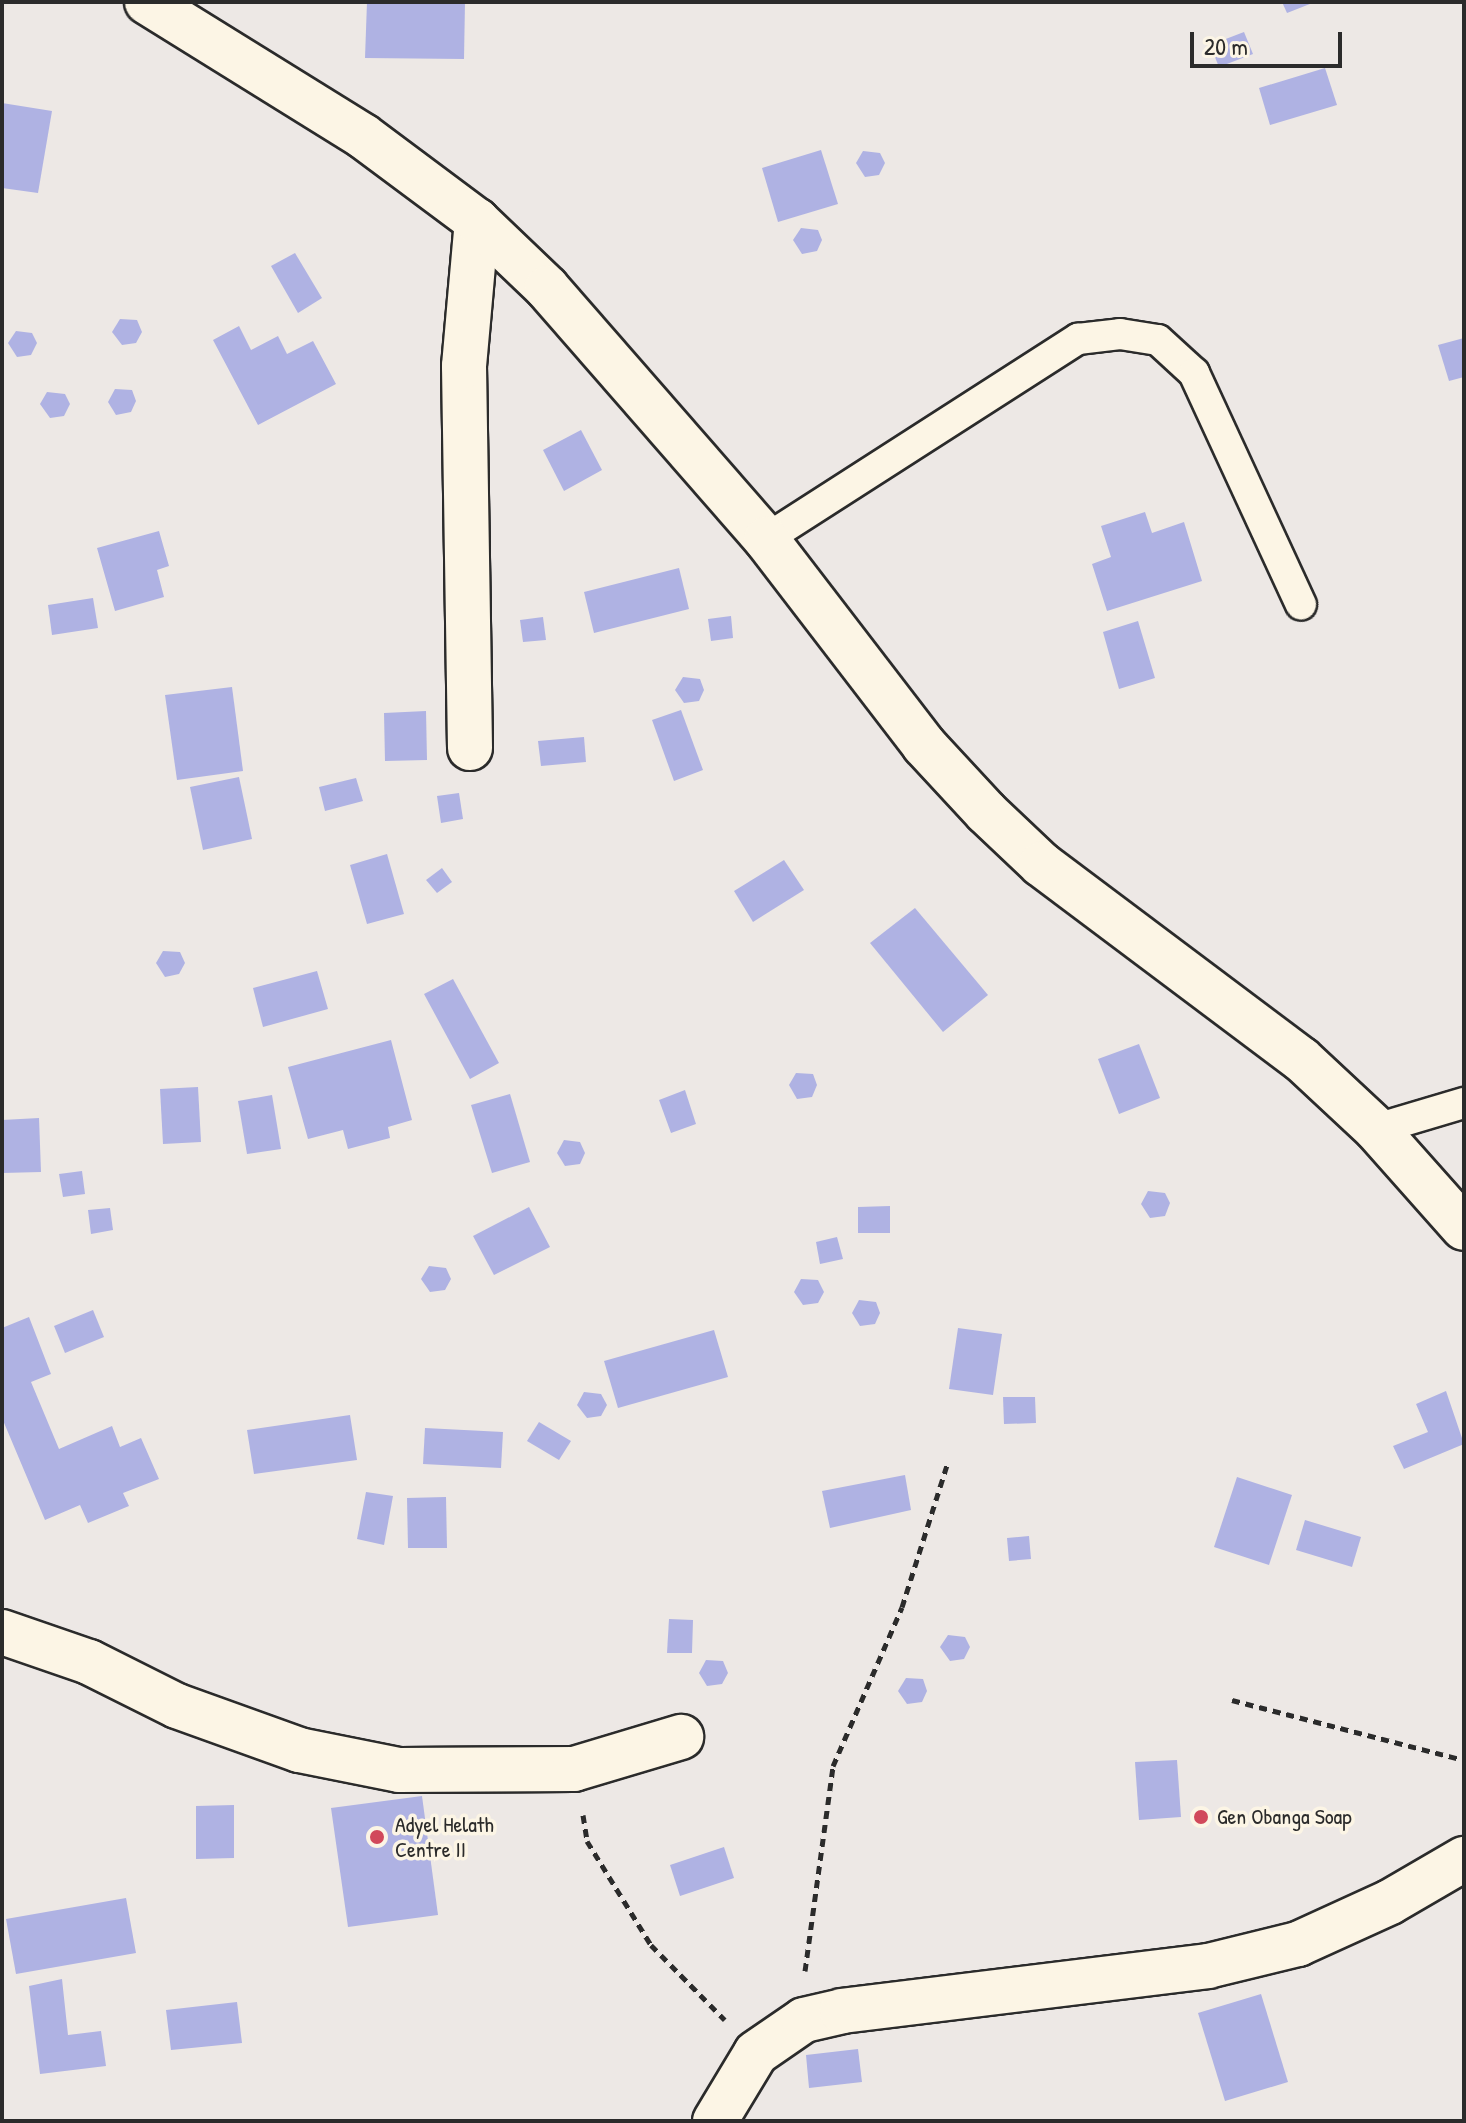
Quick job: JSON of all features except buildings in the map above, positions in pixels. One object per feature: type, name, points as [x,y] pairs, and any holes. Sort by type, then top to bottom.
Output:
[{"type":"street","points":[[147,2],[363,136],[477,221],[547,288],[766,539],[924,745],[986,812],[1041,864],[1301,1059],[1376,1129],[1464,1228]]},
{"type":"street","points":[[470,748],[464,366],[477,221]]},
{"type":"street","points":[[2,1632],[89,1662],[177,1706],[299,1750],[399,1770],[574,1769],[681,1737]]},
{"type":"street","points":[[715,2121],[756,2053],[804,2020],[842,2011],[1223,1963],[1298,1944],[1390,1902],[1464,1859]]},
{"type":"lane","points":[[766,539],[1078,339],[1120,334],[1158,340],[1194,373],[1301,605]]},
{"type":"lane","points":[[1376,1129],[1464,1103]]},
{"type":"path","points":[[804,2020],[806,1948],[833,1766],[902,1607],[948,1462]]},
{"type":"path","points":[[1232,1700],[1464,1760]]},
{"type":"path","points":[[574,1769],[587,1841],[651,1945],[756,2053]]},
{"type":"place","name":"Gen Obanga Soap","points":[[1201,1817]]},
{"type":"place","name":"Adyel Helath Centre II","points":[[377,1837]]}]
